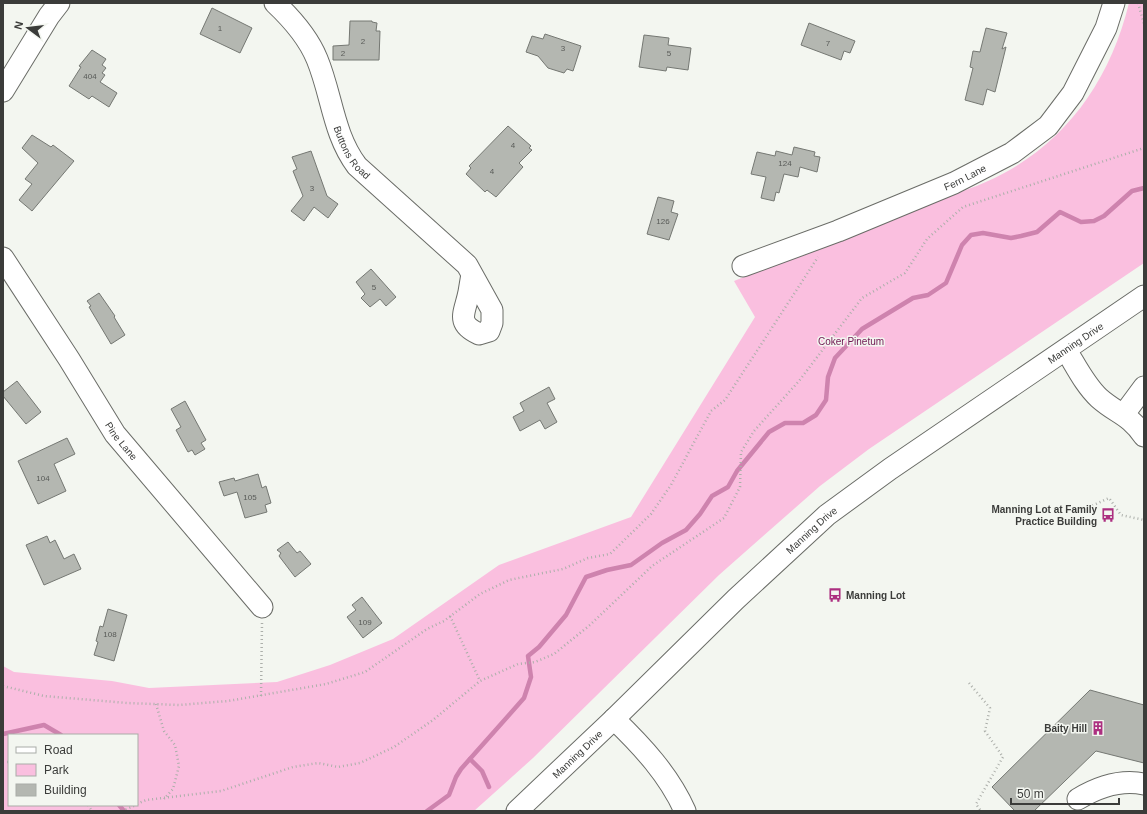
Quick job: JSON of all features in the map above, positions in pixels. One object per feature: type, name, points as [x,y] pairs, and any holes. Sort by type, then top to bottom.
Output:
[{"type":"street","points":[[3,91],[49,16],[59,3]]},
{"type":"street","name":"Buttons Road","points":[[275,3],[303,34],[318,60],[339,135],[347,152],[357,166],[466,265],[472,274]]},
{"type":"street","name":"Fern Lane","points":[[743,266],[838,231],[954,183],[1012,152],[1048,126],[1073,93],[1106,28],[1114,3]]},
{"type":"street","name":"Pine Lane","points":[[3,258],[70,359],[115,434],[262,607]]},
{"type":"street","name":"Manning Drive","points":[[516,811],[614,719],[730,604],[827,515],[890,469],[1144,296]]},
{"type":"street","points":[[1066,350],[1089,388],[1100,399],[1135,422],[1144,436]]},
{"type":"street","points":[[1124,414],[1144,387]]},
{"type":"street","points":[[614,719],[655,763],[674,790],[686,811]]},
{"type":"street","points":[[1078,799],[1099,788],[1110,785],[1134,782],[1144,784]]},
{"type":"path","points":[[1138,3],[1144,24]]},
{"type":"path","points":[[138,804],[146,800],[221,791],[293,767],[318,763],[338,767],[360,763],[394,747],[433,720],[480,681],[518,664],[536,662],[554,654],[590,625],[652,566],[724,518],[740,487],[741,452],[754,431],[799,382],[862,298],[905,273],[927,239],[963,207],[1144,148]]},
{"type":"path","points":[[3,686],[44,696],[179,705],[228,701],[326,684],[365,672],[427,629],[444,621],[480,594],[509,580],[563,569],[588,558],[610,554],[651,514],[671,485],[711,411],[725,400],[819,256]]},
{"type":"path","points":[[1085,509],[1109,498],[1122,515],[1144,520]]},
{"type":"path","points":[[261,696],[262,607]]},
{"type":"path","points":[[450,616],[480,681]]},
{"type":"path","points":[[969,683],[990,708],[985,731],[1003,757],[976,804],[982,811]]},
{"type":"path","points":[[156,704],[164,731],[176,745],[179,766],[173,789],[163,799]]},
{"type":"path","points":[[122,811],[134,806]]},
{"type":"green space","name":"Coker Pinetum","points":[[1129,3],[1144,3],[1144,263],[869,449],[820,486],[719,575],[533,758],[474,811],[3,811],[3,666],[14,672],[112,681],[149,688],[277,682],[330,665],[393,639],[499,565],[631,517],[755,317],[734,281],[950,195],[984,183],[1015,167],[1042,147],[1066,124],[1087,98],[1105,69],[1119,37]]},
{"type":"building","points":[[212,8],[252,28],[240,53],[200,34]]},
{"type":"building","points":[[350,21],[372,21],[377,23],[376,31],[380,31],[379,60],[333,60],[333,46],[349,45]]},
{"type":"building","points":[[809,23],[855,41],[850,53],[844,51],[841,60],[801,45]]},
{"type":"building","points":[[986,28],[1007,33],[1002,49],[1006,47],[995,92],[987,89],[983,105],[965,100],[973,68],[970,67],[973,51],[980,52]]},
{"type":"building","points":[[545,34],[581,46],[573,71],[567,69],[564,73],[548,68],[538,56],[526,52],[532,36],[543,39]]},
{"type":"building","points":[[644,35],[669,38],[668,45],[691,48],[688,70],[667,67],[666,71],[639,67]]},
{"type":"building","points":[[92,50],[106,59],[102,65],[106,68],[102,73],[105,75],[100,82],[117,93],[109,107],[92,96],[89,99],[69,86],[81,67],[79,66]]},
{"type":"building","points":[[508,126],[531,146],[529,148],[532,150],[519,163],[523,167],[496,197],[487,190],[485,192],[466,174],[471,168],[469,166]]},
{"type":"building","points":[[32,135],[51,147],[53,145],[74,161],[32,211],[19,200],[32,184],[25,179],[38,163],[22,148]]},
{"type":"building","points":[[794,147],[815,152],[814,156],[820,157],[817,172],[800,167],[798,177],[784,174],[779,193],[776,192],[774,201],[761,198],[766,177],[751,174],[757,152],[775,156],[776,151],[792,155]]},
{"type":"building","points":[[311,151],[327,196],[338,204],[328,218],[314,207],[304,221],[291,211],[303,196],[293,171],[297,169],[292,157]]},
{"type":"building","points":[[658,197],[674,201],[671,212],[678,214],[669,240],[647,234]]},
{"type":"building","points":[[371,269],[396,297],[386,306],[380,299],[370,307],[361,298],[365,294],[356,282]]},
{"type":"building","points":[[99,293],[115,316],[114,317],[125,335],[111,344],[87,301]]},
{"type":"building","points":[[17,381],[41,412],[26,424],[3,396],[3,392]]},
{"type":"building","points":[[549,387],[555,399],[547,403],[557,422],[545,429],[540,420],[520,431],[513,417],[524,411],[520,403]]},
{"type":"building","points":[[185,401],[206,440],[201,443],[205,449],[195,455],[192,450],[188,452],[176,430],[181,427],[171,409]]},
{"type":"building","points":[[67,438],[75,454],[54,464],[66,491],[38,504],[18,461]]},
{"type":"building","points":[[258,474],[262,488],[266,486],[271,503],[265,505],[267,512],[245,518],[237,492],[224,496],[219,482],[234,478],[235,481]]},
{"type":"building","points":[[47,536],[50,543],[55,540],[64,559],[74,554],[81,569],[44,585],[26,545]]},
{"type":"building","points":[[288,542],[297,553],[300,551],[311,564],[295,577],[279,556],[281,553],[277,550]]},
{"type":"building","points":[[362,597],[382,623],[363,638],[347,617],[356,610],[352,605]]},
{"type":"building","points":[[108,609],[127,615],[114,661],[94,655],[98,642],[96,641],[100,626],[103,627]]},
{"type":"building","name":"Baity Hill","points":[[1090,690],[1144,705],[1144,763],[1096,751],[1034,811],[1015,811],[992,787]]},
{"type":"waterway","points":[[427,811],[449,795],[461,769],[524,698],[531,677],[528,656],[539,647],[566,615],[586,577],[607,570],[631,565],[662,543],[686,530],[700,514],[712,496],[728,487],[737,471],[769,432],[785,423],[803,423],[816,415],[826,400],[828,377],[835,358],[862,329],[913,298],[928,295],[946,283],[962,245],[971,235],[983,233],[1011,238],[1037,232],[1060,212],[1081,222],[1094,221],[1104,216],[1132,191],[1144,188]]},
{"type":"waterway","points":[[3,734],[44,725],[59,734]]},
{"type":"waterway","points":[[470,759],[482,771],[489,787]]},
{"type":"waterway","points":[[120,806],[124,811]]},
{"type":"place","name":"Manning Lot at Family Practice Building","points":[[1108,515]]},
{"type":"place","name":"Manning Lot","points":[[835,595]]},
{"type":"place","name":"Baity Hill","points":[[1098,728]]}]
